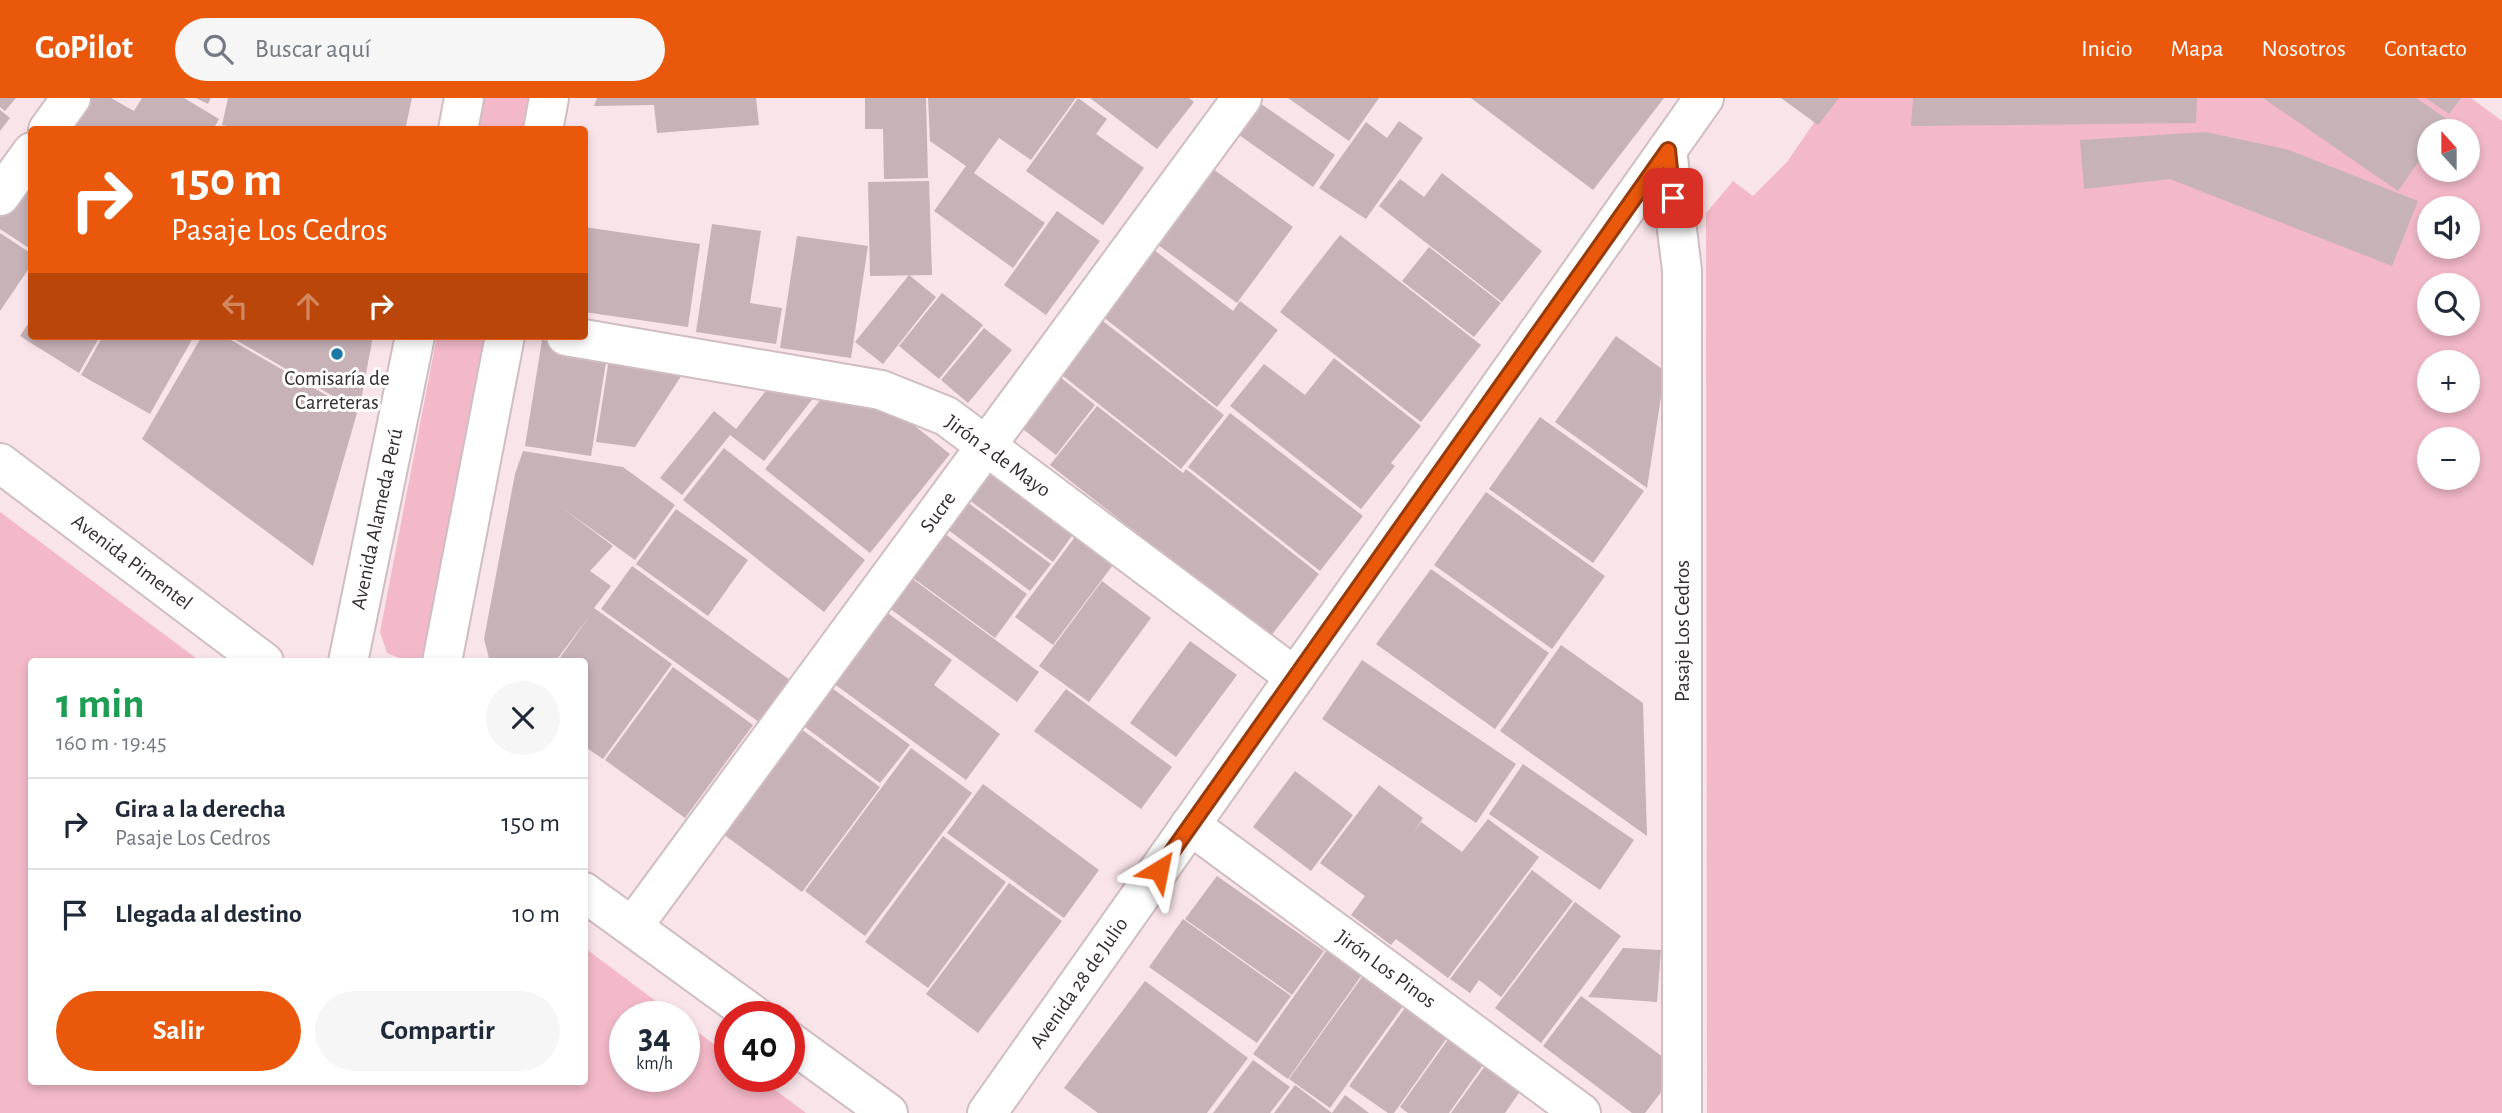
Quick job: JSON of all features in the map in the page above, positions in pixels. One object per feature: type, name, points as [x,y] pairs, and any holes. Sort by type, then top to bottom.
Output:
[{"type":"main road","points":[[51,126],[71,98]]},
{"type":"main road","points":[[459,126],[464,98]]},
{"type":"main road","points":[[545,126],[550,98]]},
{"type":"main road","name":"Sucre","points":[[633,926],[1242,98]]},
{"type":"main road","name":"Avenida 28 de Julio","points":[[987,1113],[1704,98]]},
{"type":"main road","name":"Pasaje Los Cedros","points":[[1668,150],[1682,271],[1682,1113]]},
{"type":"main road","points":[[0,196],[28,158]]},
{"type":"main road","name":"Avenida Alameda Perú","points":[[349,658],[414,340]]},
{"type":"main road","points":[[443,658],[504,340]]},
{"type":"main road","name":"Jirón 2 de Mayo","points":[[588,340],[881,390],[946,416],[1295,677]]},
{"type":"main road","name":"Avenida Pimentel","points":[[0,463],[259,658]]},
{"type":"main road","name":"Jirón Los Pinos","points":[[1190,825],[1581,1113]]},
{"type":"main road","points":[[588,895],[735,1001]]},
{"type":"main road","points":[[805,1053],[888,1113]]},
{"type":"shaded area","points":[[483,98],[528,98],[523,126],[478,126]]},
{"type":"shaded area","points":[[1831,98],[2471,98],[2502,121],[2502,1113],[1707,1113],[1706,213],[1733,181],[1753,196],[1787,162]]},
{"type":"shaded area","points":[[436,340],[484,340],[428,656],[400,658],[387,653],[380,632]]},
{"type":"shaded area","points":[[0,512],[196,658],[28,658],[28,1085],[588,1085],[588,950],[656,1001],[609,1001],[609,1092],[700,1092],[700,1034],[714,1044],[714,1092],[778,1092],[806,1113],[0,1113]]},
{"type":"building","points":[[0,98],[16,98],[5,111],[0,107]]},
{"type":"building","points":[[80,98],[111,98],[134,111],[142,98],[184,98],[219,119],[215,126],[66,126]]},
{"type":"building","points":[[196,98],[211,98],[208,104]]},
{"type":"building","points":[[228,98],[412,98],[406,126],[222,125]]},
{"type":"building","points":[[597,98],[756,98],[759,125],[657,133],[654,105],[594,106]]},
{"type":"building","points":[[865,98],[926,98],[928,178],[884,179],[883,129],[865,129]]},
{"type":"building","points":[[928,98],[1076,98],[1031,160],[999,138],[974,173],[1045,223],[1013,268],[934,211],[966,166],[930,141]]},
{"type":"building","points":[[1078,98],[1107,119],[1096,134],[1144,168],[1103,225],[1026,171]]},
{"type":"building","points":[[1090,98],[1189,98],[1194,102],[1157,149]]},
{"type":"building","points":[[1288,98],[1379,98],[1349,141]]},
{"type":"building","points":[[1471,98],[1664,98],[1593,190]]},
{"type":"building","points":[[1781,98],[1839,98],[1818,125]]},
{"type":"building","points":[[1913,98],[2197,98],[2196,123],[1911,126]]},
{"type":"building","points":[[2263,98],[2416,98],[2447,119],[2417,119],[2417,164],[2398,191]]},
{"type":"building","points":[[2426,98],[2461,98],[2449,114]]},
{"type":"building","points":[[1254,99],[1335,155],[1313,187],[1232,130]]},
{"type":"building","points":[[0,110],[10,118],[0,131]]},
{"type":"building","points":[[1399,121],[1423,138],[1366,219],[1319,188],[1366,122],[1387,138]]},
{"type":"building","points":[[2206,132],[2289,150],[2417,201],[2417,204],[2392,266],[2170,179],[2084,189],[2080,140]]},
{"type":"building","points":[[1202,161],[1293,227],[1237,303],[1146,236]]},
{"type":"building","points":[[1442,173],[1542,251],[1502,302],[1379,206],[1400,179],[1424,197]]},
{"type":"building","points":[[28,176],[28,247],[0,229],[0,208]]},
{"type":"building","points":[[929,181],[932,275],[870,276],[868,182]]},
{"type":"building","points":[[1057,211],[1100,241],[1046,315],[1004,285]]},
{"type":"building","points":[[712,224],[761,231],[750,303],[782,308],[776,344],[696,332]]},
{"type":"building","points":[[588,228],[700,244],[688,327],[588,313]]},
{"type":"building","points":[[0,233],[28,251],[28,270],[0,311]]},
{"type":"building","points":[[1340,235],[1481,345],[1421,422],[1280,312]]},
{"type":"building","points":[[797,236],[868,246],[851,358],[780,348]]},
{"type":"building","points":[[1149,246],[1233,311],[1240,301],[1278,330],[1217,407],[1097,312]]},
{"type":"building","points":[[1429,247],[1501,303],[1474,337],[1402,281]]},
{"type":"building","points":[[909,275],[936,297],[883,364],[855,342]]},
{"type":"building","points":[[942,293],[983,325],[939,379],[899,346]]},
{"type":"building","points":[[1095,315],[1224,415],[1181,469],[1053,368]]},
{"type":"building","points":[[28,324],[28,340],[98,340],[79,373],[20,336]]},
{"type":"building","points":[[984,328],[1012,350],[968,403],[941,380]]},
{"type":"building","points":[[1616,336],[1665,371],[1647,488],[1555,422]]},
{"type":"building","points":[[101,340],[192,340],[150,414],[81,375]]},
{"type":"building","points":[[200,340],[231,340],[357,413],[313,566],[142,439]]},
{"type":"building","points":[[236,340],[372,340],[359,411]]},
{"type":"building","points":[[542,340],[608,350],[591,456],[525,446]]},
{"type":"building","points":[[611,346],[691,361],[635,447],[596,442]]},
{"type":"building","points":[[1334,358],[1421,426],[1391,463],[1395,466],[1361,509],[1230,406],[1264,364],[1305,395]]},
{"type":"building","points":[[1050,369],[1095,405],[1056,455],[1010,419]]},
{"type":"building","points":[[768,388],[815,396],[764,461],[730,435],[682,495],[660,478],[714,411],[736,429]]},
{"type":"building","points":[[830,388],[886,403],[950,454],[870,553],[765,469]]},
{"type":"building","points":[[1097,406],[1183,473],[1186,469],[1319,574],[1270,637],[1050,465]]},
{"type":"building","points":[[1230,413],[1363,516],[1320,571],[1188,467]]},
{"type":"building","points":[[1540,417],[1644,491],[1593,563],[1489,489]]},
{"type":"building","points":[[724,448],[865,560],[824,612],[683,500]]},
{"type":"building","points":[[523,451],[623,467],[675,505],[635,560],[561,507],[613,546],[590,571],[611,586],[594,608],[672,664],[603,759],[588,749],[588,658],[560,658],[591,614],[558,658],[489,658],[484,639],[515,474]]},
{"type":"building","points":[[982,466],[1074,533],[1053,562],[961,494]]},
{"type":"building","points":[[1486,492],[1605,576],[1552,649],[1434,565]]},
{"type":"building","points":[[959,496],[1051,564],[1030,591],[939,523]]},
{"type":"building","points":[[676,509],[748,560],[708,616],[636,564]]},
{"type":"building","points":[[937,528],[1027,594],[995,638],[905,572]]},
{"type":"building","points":[[1075,537],[1113,565],[1053,645],[1015,617]]},
{"type":"building","points":[[632,566],[790,680],[759,722],[601,609]]},
{"type":"building","points":[[1431,569],[1549,653],[1495,729],[1376,644]]},
{"type":"building","points":[[903,572],[1039,672],[1017,702],[881,602]]},
{"type":"building","points":[[1102,581],[1151,618],[1089,702],[1039,666]]},
{"type":"building","points":[[882,609],[952,660],[934,685],[1000,734],[966,780],[829,680]]},
{"type":"building","points":[[1190,641],[1237,675],[1176,757],[1130,723]]},
{"type":"building","points":[[1561,645],[1643,703],[1647,836],[1500,731]]},
{"type":"building","points":[[1362,660],[1516,764],[1476,823],[1322,719]]},
{"type":"building","points":[[673,667],[753,725],[685,818],[605,760]]},
{"type":"building","points":[[825,683],[910,745],[880,783],[797,721]]},
{"type":"building","points":[[1066,689],[1172,767],[1141,809],[1034,731]]},
{"type":"building","points":[[797,726],[880,787],[802,892],[719,831]]},
{"type":"building","points":[[911,748],[972,793],[865,936],[805,891]]},
{"type":"building","points":[[1523,764],[1634,840],[1600,890],[1489,814]]},
{"type":"building","points":[[1295,771],[1353,815],[1311,871],[1253,827]]},
{"type":"building","points":[[983,784],[1099,870],[1064,918],[947,833]]},
{"type":"building","points":[[1379,785],[1423,818],[1413,833],[1421,822],[1462,852],[1488,819],[1539,857],[1448,978],[1396,939],[1391,945],[1351,915],[1365,896],[1320,863]]},
{"type":"building","points":[[943,836],[1006,882],[928,988],[865,942]]},
{"type":"building","points":[[1532,870],[1573,901],[1501,997],[1479,980],[1470,993],[1450,979]]},
{"type":"building","points":[[1217,876],[1324,951],[1292,995],[1185,919]]},
{"type":"building","points":[[1009,883],[1062,921],[978,1033],[926,994]]},
{"type":"building","points":[[1575,902],[1621,936],[1541,1043],[1495,1008]]},
{"type":"building","points":[[1183,919],[1291,996],[1257,1043],[1149,967]]},
{"type":"building","points":[[1331,944],[1366,969],[1288,1079],[1253,1054]]},
{"type":"building","points":[[1623,948],[1661,950],[1657,1002],[1588,997]]},
{"type":"building","points":[[1372,963],[1413,992],[1330,1108],[1289,1079]]},
{"type":"building","points":[[1145,981],[1248,1058],[1207,1113],[1098,1113],[1064,1088]]},
{"type":"building","points":[[1581,996],[1679,1069],[1645,1113],[1632,1113],[1543,1046]]},
{"type":"building","points":[[1407,1005],[1449,1035],[1394,1113],[1388,1113],[1349,1086]]},
{"type":"building","points":[[1449,1038],[1490,1055],[1449,1113],[1408,1113],[1400,1107]]},
{"type":"building","points":[[1490,1059],[1525,1084],[1505,1113],[1451,1113]]},
{"type":"building","points":[[1253,1060],[1290,1087],[1270,1113],[1213,1113]]},
{"type":"building","points":[[1295,1085],[1332,1113],[1274,1113]]},
{"type":"building","points":[[1345,1095],[1369,1113],[1332,1113]]},
{"type":"place","name":"Comisaría de Carreteras","points":[[337,354]]},
{"type":"route","points":[[1159,870],[1668,150],[1673,198]]}]
